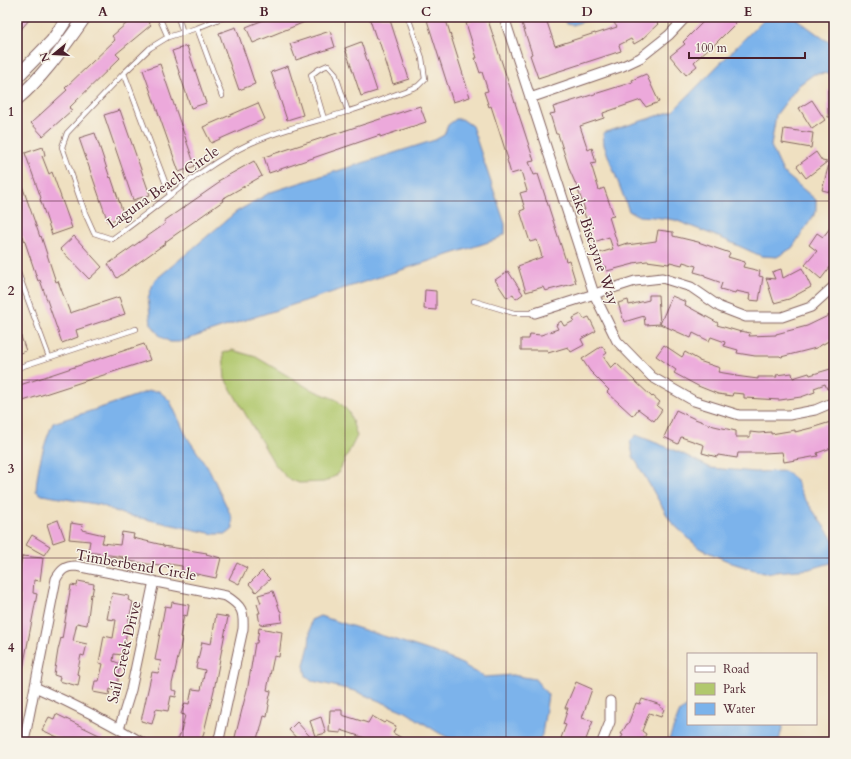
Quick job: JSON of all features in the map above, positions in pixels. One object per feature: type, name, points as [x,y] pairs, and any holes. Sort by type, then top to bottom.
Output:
[{"type":"main road","points":[[17,77],[52,41],[68,17]]},
{"type":"main road","points":[[17,99],[60,52],[85,17]]},
{"type":"street","name":"Lake Biscayne Way","points":[[504,17],[594,294],[617,341],[652,377],[694,402],[739,415],[789,415],[815,410],[834,402]]},
{"type":"street","points":[[530,98],[623,66],[640,58],[669,35],[686,17]]},
{"type":"street","points":[[535,313],[635,281],[662,278],[691,287],[720,307],[746,316],[782,317],[811,307],[834,286]]},
{"type":"street","name":"Timberbend Circle","points":[[24,742],[56,579],[61,570],[69,566],[76,566],[226,596],[237,603],[244,614],[241,637],[220,735],[217,742]]},
{"type":"street","name":"Sail Creek Drive","points":[[119,729],[131,690],[154,581]]},
{"type":"street","points":[[35,687],[75,705],[141,742]]},
{"type":"street","points":[[602,742],[610,722],[610,701]]},
{"type":"lane","points":[[160,17],[168,37]]},
{"type":"lane","points":[[178,17],[183,33]]},
{"type":"lane","name":"Laguna Beach Circle","points":[[224,17],[197,28],[168,37],[150,48],[124,72],[67,133],[62,147],[85,213],[94,233],[112,239],[132,226],[170,195],[224,157],[252,142],[348,112],[418,86],[425,79],[422,58],[408,17]]},
{"type":"lane","points":[[197,28],[222,96]]},
{"type":"lane","points":[[324,119],[311,75],[328,65],[335,73],[348,112]]},
{"type":"lane","points":[[124,72],[170,195]]},
{"type":"lane","points":[[17,270],[49,357]]},
{"type":"lane","points":[[474,301],[514,313],[535,313]]},
{"type":"lane","points":[[17,368],[136,328]]},
{"type":"green space","points":[[232,350],[256,357],[310,389],[337,400],[349,412],[357,436],[337,475],[324,482],[299,483],[287,478],[274,463],[225,379],[223,353]]},
{"type":"water","points":[[563,17],[597,17],[572,25],[566,24]]},
{"type":"water","points":[[766,17],[794,17],[824,39],[834,44],[834,73],[814,74],[799,85],[776,115],[771,146],[783,172],[816,200],[816,212],[792,248],[777,257],[761,256],[675,220],[639,216],[629,211],[604,145],[603,133],[673,111]]},
{"type":"water","points":[[456,119],[462,119],[472,126],[505,224],[505,234],[495,240],[179,342],[170,342],[160,336],[151,324],[148,298],[154,281],[236,212],[271,192],[435,140],[444,135],[448,125]]},
{"type":"water","points":[[149,391],[159,391],[170,401],[187,437],[210,471],[232,518],[233,529],[227,534],[214,534],[122,514],[101,505],[42,495],[36,491],[42,456],[53,423]]},
{"type":"water","points":[[636,435],[679,452],[711,468],[755,472],[785,471],[795,479],[803,496],[834,541],[834,562],[810,569],[764,573],[732,563],[699,548],[671,522],[633,456],[630,441]]},
{"type":"water","points":[[320,616],[437,653],[462,664],[484,677],[512,675],[535,679],[548,695],[542,735],[538,742],[457,742],[439,733],[406,712],[355,691],[313,681],[306,676],[304,665],[309,646],[311,620]]},
{"type":"water","points":[[687,706],[687,725],[783,725],[779,741],[668,742],[679,713]]},
{"type":"building","points":[[17,17],[26,17],[29,20],[17,34]]},
{"type":"building","points":[[134,17],[144,17],[151,25],[116,54],[120,58],[69,108],[72,110],[43,136],[31,123],[67,90],[65,88],[115,40],[112,36]]},
{"type":"building","points":[[271,17],[317,17],[253,43],[246,27]]},
{"type":"building","points":[[369,17],[389,17],[409,79],[393,84],[378,38],[376,38]]},
{"type":"building","points":[[426,17],[445,17],[470,97],[453,102]]},
{"type":"building","points":[[470,17],[487,17],[534,161],[529,162],[534,175],[538,174],[566,261],[569,260],[576,283],[545,291],[543,287],[526,292],[518,266],[542,257],[537,240],[530,242],[520,211],[525,209],[520,193],[527,191],[521,171],[511,174],[508,159],[491,106],[489,107],[484,92],[488,91],[482,72],[480,73],[475,58],[477,58],[466,23],[472,22]]},
{"type":"building","points":[[520,17],[559,17],[547,22],[555,46],[617,27],[614,23],[625,17],[664,17],[641,40],[634,44],[631,39],[619,45],[621,51],[538,78]]},
{"type":"building","points":[[708,17],[736,17],[733,21],[736,23],[713,46],[712,45],[694,62],[697,66],[686,75],[670,56],[685,44],[683,42]]},
{"type":"building","points":[[236,27],[255,84],[239,90],[219,33]]},
{"type":"building","points":[[330,31],[335,47],[296,60],[290,44]]},
{"type":"building","points":[[361,42],[377,91],[361,96],[345,48]]},
{"type":"building","points":[[187,46],[206,103],[191,108],[172,51]]},
{"type":"building","points":[[160,64],[195,166],[179,172],[143,70]]},
{"type":"building","points":[[288,66],[303,115],[287,120],[271,72]]},
{"type":"building","points":[[646,74],[659,102],[646,107],[641,100],[603,113],[604,118],[580,126],[588,150],[592,148],[596,163],[591,164],[599,190],[604,188],[614,216],[609,217],[618,246],[627,243],[627,245],[656,241],[658,230],[673,232],[673,236],[698,242],[730,253],[728,257],[745,262],[743,267],[760,271],[759,276],[763,277],[759,301],[749,300],[750,294],[736,291],[735,293],[720,289],[722,283],[705,277],[705,275],[694,272],[696,266],[683,262],[682,265],[670,262],[669,264],[647,261],[633,263],[634,264],[607,271],[605,266],[600,268],[596,254],[613,249],[609,237],[594,242],[583,210],[585,210],[558,134],[556,134],[550,114],[555,113],[553,107],[633,82],[632,80]]},
{"type":"building","points":[[828,90],[834,90],[834,117],[828,117]]},
{"type":"building","points":[[812,100],[825,120],[812,129],[799,108]]},
{"type":"building","points":[[258,103],[265,119],[211,143],[203,127]]},
{"type":"building","points":[[420,106],[426,122],[380,137],[380,135],[269,173],[264,157]]},
{"type":"building","points":[[120,110],[150,195],[133,200],[104,115]]},
{"type":"building","points":[[784,129],[813,133],[811,148],[782,143]]},
{"type":"building","points":[[95,133],[124,216],[108,222],[79,138]]},
{"type":"building","points":[[43,147],[45,155],[42,156],[49,174],[52,172],[72,228],[52,235],[25,153]]},
{"type":"building","points":[[816,152],[822,161],[827,162],[806,178],[797,166]]},
{"type":"building","points":[[832,153],[834,154],[834,193],[822,190]]},
{"type":"building","points":[[254,161],[262,176],[222,199],[223,201],[117,278],[108,264],[165,224],[164,221],[219,183],[218,181]]},
{"type":"building","points":[[17,174],[40,237],[41,236],[56,282],[58,281],[70,313],[119,297],[125,314],[76,330],[78,337],[62,343],[40,280],[38,281],[23,236],[22,237],[17,223]]},
{"type":"building","points":[[834,223],[834,262],[821,279],[805,265],[817,251],[809,245],[817,233],[823,237]]},
{"type":"building","points":[[74,236],[102,267],[89,279],[60,249]]},
{"type":"building","points":[[802,268],[811,287],[789,299],[774,303],[766,278],[775,279],[772,272],[781,269],[783,278]]},
{"type":"building","points":[[508,271],[523,294],[516,299],[513,294],[507,298],[495,280]]},
{"type":"building","points":[[425,290],[436,291],[436,310],[424,309]]},
{"type":"building","points":[[649,295],[658,295],[660,324],[645,325],[644,316],[624,322],[618,303],[628,300],[629,305],[649,300]]},
{"type":"building","points":[[672,296],[686,302],[685,305],[718,323],[717,325],[750,333],[749,336],[776,335],[807,326],[834,313],[834,338],[816,348],[781,357],[755,356],[737,353],[738,350],[724,346],[725,342],[711,337],[709,341],[693,333],[691,338],[660,324]]},
{"type":"building","points":[[581,314],[584,319],[589,317],[596,331],[581,339],[584,345],[571,352],[568,347],[548,353],[547,350],[521,350],[521,339],[529,339],[530,334],[541,335],[558,329],[556,325],[561,321],[564,326],[574,321],[573,318]]},
{"type":"building","points":[[17,328],[26,351],[17,354]]},
{"type":"building","points":[[144,344],[150,360],[17,403],[17,386]]},
{"type":"building","points":[[664,345],[682,357],[685,352],[699,361],[720,368],[718,372],[736,375],[735,376],[758,379],[758,377],[777,377],[776,375],[792,373],[793,378],[834,368],[834,387],[827,389],[825,384],[814,388],[815,392],[801,397],[780,400],[744,398],[744,394],[733,393],[732,396],[718,394],[698,386],[674,373],[676,370],[656,356]]},
{"type":"building","points":[[602,346],[607,353],[603,356],[611,368],[616,363],[652,397],[653,396],[660,402],[657,406],[662,410],[654,421],[638,409],[633,416],[607,392],[609,390],[590,371],[582,359]]},
{"type":"building","points":[[676,410],[714,426],[736,431],[736,437],[750,437],[750,432],[771,432],[771,434],[795,430],[795,432],[834,421],[834,447],[817,453],[818,456],[784,462],[782,452],[738,453],[737,458],[718,455],[717,457],[702,453],[704,445],[681,437],[678,444],[664,437]]},
{"type":"building","points":[[58,520],[65,539],[53,543],[47,524]]},
{"type":"building","points":[[71,523],[83,525],[82,530],[104,535],[102,543],[120,545],[122,532],[134,534],[133,538],[163,546],[207,553],[206,554],[221,558],[216,578],[182,571],[182,566],[168,564],[167,567],[153,565],[123,560],[123,557],[88,552],[90,541],[69,539]]},
{"type":"building","points":[[32,535],[50,546],[44,555],[26,545]]},
{"type":"building","points":[[22,556],[43,558],[40,581],[34,580],[33,593],[37,594],[23,668],[17,667],[17,615],[21,596],[17,595],[17,587]]},
{"type":"building","points":[[237,563],[247,568],[239,584],[229,579]]},
{"type":"building","points":[[262,571],[270,579],[256,592],[249,584]]},
{"type":"building","points":[[78,581],[94,584],[92,595],[91,594],[87,625],[77,623],[73,641],[87,644],[84,656],[81,655],[77,674],[80,675],[78,686],[59,681],[60,677],[54,675],[71,585],[77,586]]},
{"type":"building","points":[[273,591],[281,611],[282,622],[260,625],[258,613],[260,613],[257,604],[261,603],[258,595]]},
{"type":"building","points":[[112,593],[129,596],[128,600],[133,602],[123,655],[114,654],[113,661],[121,664],[116,691],[110,689],[109,695],[93,692],[95,681],[99,681],[103,664],[99,663],[104,636],[113,638],[116,620],[107,619]]},
{"type":"building","points":[[172,602],[189,605],[187,616],[184,615],[180,637],[182,638],[172,684],[172,690],[177,691],[176,697],[171,696],[168,711],[156,709],[152,724],[141,721],[152,672],[158,673],[161,661],[155,660],[165,606],[171,607]]},
{"type":"building","points":[[216,615],[228,617],[214,690],[203,736],[200,742],[176,742],[180,735],[185,715],[181,714],[185,703],[189,704],[192,689],[201,690],[205,670],[196,668],[202,642],[211,644]]},
{"type":"building","points":[[259,628],[282,632],[279,657],[274,656],[267,690],[271,691],[267,717],[264,716],[256,742],[238,742],[234,741],[248,686]]},
{"type":"building","points":[[576,682],[592,689],[582,718],[593,721],[585,742],[572,742],[561,738],[566,725],[563,724],[568,708],[565,708]]},
{"type":"building","points":[[642,699],[661,705],[660,707],[664,709],[661,717],[649,713],[642,731],[646,734],[642,742],[619,742],[623,735],[621,734],[628,724],[636,703],[640,704]]},
{"type":"building","points":[[330,710],[342,710],[342,715],[368,723],[372,716],[384,723],[386,721],[396,726],[393,733],[409,742],[377,742],[372,739],[370,742],[363,742],[365,738],[341,730],[341,733],[329,732]]},
{"type":"building","points":[[56,714],[103,737],[101,742],[68,742],[42,730],[49,717],[54,719]]},
{"type":"building","points":[[321,717],[326,733],[315,736],[310,721]]},
{"type":"building","points":[[297,722],[315,742],[300,742],[289,730]]}]
